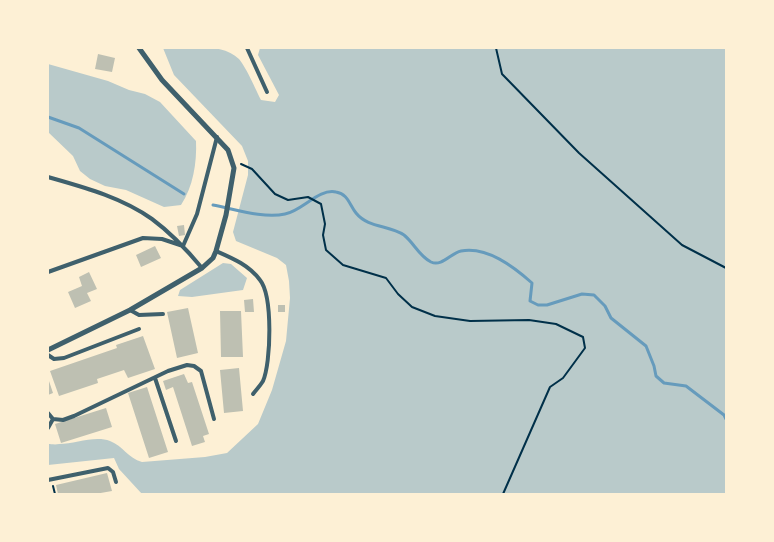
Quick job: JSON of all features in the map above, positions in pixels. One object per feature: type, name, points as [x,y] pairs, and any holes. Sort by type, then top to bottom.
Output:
[{"type":"street","points":[[48,350],[130,310],[202,268],[213,258],[216,251],[226,215],[234,168],[228,150],[162,80],[139,48]]},
{"type":"lane","points":[[247,48],[267,92]]},
{"type":"lane","points":[[183,246],[198,214],[217,137]]},
{"type":"lane","points":[[48,177],[102,194],[137,210],[167,230],[202,268]]},
{"type":"lane","points":[[48,272],[143,238],[162,239],[183,246]]},
{"type":"lane","points":[[216,251],[248,267],[261,280],[266,291],[269,319],[268,358],[262,382],[253,394]]},
{"type":"lane","points":[[130,310],[139,315],[163,314]]},
{"type":"lane","points":[[48,355],[54,358],[64,358],[139,329]]},
{"type":"lane","points":[[48,413],[53,419],[64,420],[187,365],[194,366],[201,371],[214,419]]},
{"type":"lane","points":[[156,378],[176,441]]},
{"type":"lane","points":[[48,428],[53,419]]},
{"type":"lane","points":[[48,480],[108,468],[114,472],[116,482]]},
{"type":"path","points":[[496,48],[502,74],[579,153],[682,245],[726,268]]},
{"type":"path","points":[[232,164],[237,163],[252,169],[275,194],[288,200],[308,197],[322,204],[325,224],[323,236],[326,250],[343,265],[386,278],[398,294],[412,307],[434,316],[470,321],[528,320],[556,324],[583,338],[585,348],[563,378],[550,387],[503,494]]},
{"type":"shaded area","points":[[203,47],[223,50],[232,54],[242,63],[261,100],[275,102],[279,95],[258,55],[260,48],[726,48],[726,494],[142,494],[119,469],[114,458],[48,465],[48,444],[65,444],[91,439],[110,441],[133,458],[142,462],[205,457],[227,453],[258,424],[272,390],[286,341],[290,298],[286,265],[277,258],[236,241],[233,232],[248,175],[248,161],[242,146],[174,75],[163,48]]},
{"type":"shaded area","points":[[48,64],[108,81],[129,90],[145,94],[160,102],[196,141],[196,158],[193,174],[189,190],[181,205],[164,207],[126,190],[105,186],[90,179],[80,171],[73,156],[48,132]]},
{"type":"shaded area","points":[[223,263],[231,264],[247,278],[243,290],[192,297],[178,296],[180,290]]},
{"type":"building","points":[[98,54],[115,58],[112,72],[95,69]]},
{"type":"building","points":[[184,225],[185,235],[179,236],[177,226]]},
{"type":"building","points":[[155,246],[161,258],[141,267],[136,255]]},
{"type":"building","points":[[89,272],[97,289],[87,293],[91,301],[75,308],[68,292],[82,286],[79,277]]},
{"type":"building","points":[[253,299],[254,312],[245,312],[244,300]]},
{"type":"building","points":[[278,305],[285,305],[285,312],[278,312]]},
{"type":"building","points":[[188,308],[198,353],[177,358],[167,312]]},
{"type":"building","points":[[220,311],[241,311],[243,357],[221,357]]},
{"type":"building","points":[[143,336],[155,369],[128,378],[124,370],[97,379],[98,383],[59,396],[50,371],[117,348],[116,345]]},
{"type":"building","points":[[239,368],[243,411],[224,413],[220,370]]},
{"type":"building","points":[[184,374],[188,383],[192,382],[209,434],[203,436],[205,442],[192,446],[173,387],[166,390],[163,381]]},
{"type":"building","points":[[48,378],[53,393],[48,395]]},
{"type":"building","points":[[147,387],[168,452],[149,458],[128,393]]},
{"type":"building","points":[[106,408],[112,427],[61,443],[55,424]]},
{"type":"building","points":[[107,473],[112,491],[95,494],[58,494],[56,485]]},
{"type":"waterway","points":[[48,117],[79,128],[184,194]]},
{"type":"waterway","points":[[213,205],[239,211],[277,215],[298,209],[323,193],[336,192],[346,197],[361,218],[404,235],[431,262],[439,263],[457,252],[471,250],[499,259],[532,283],[530,301],[538,305],[547,305],[582,294],[594,295],[605,306],[611,318],[646,346],[656,376],[664,383],[686,386],[724,415],[726,419]]}]
